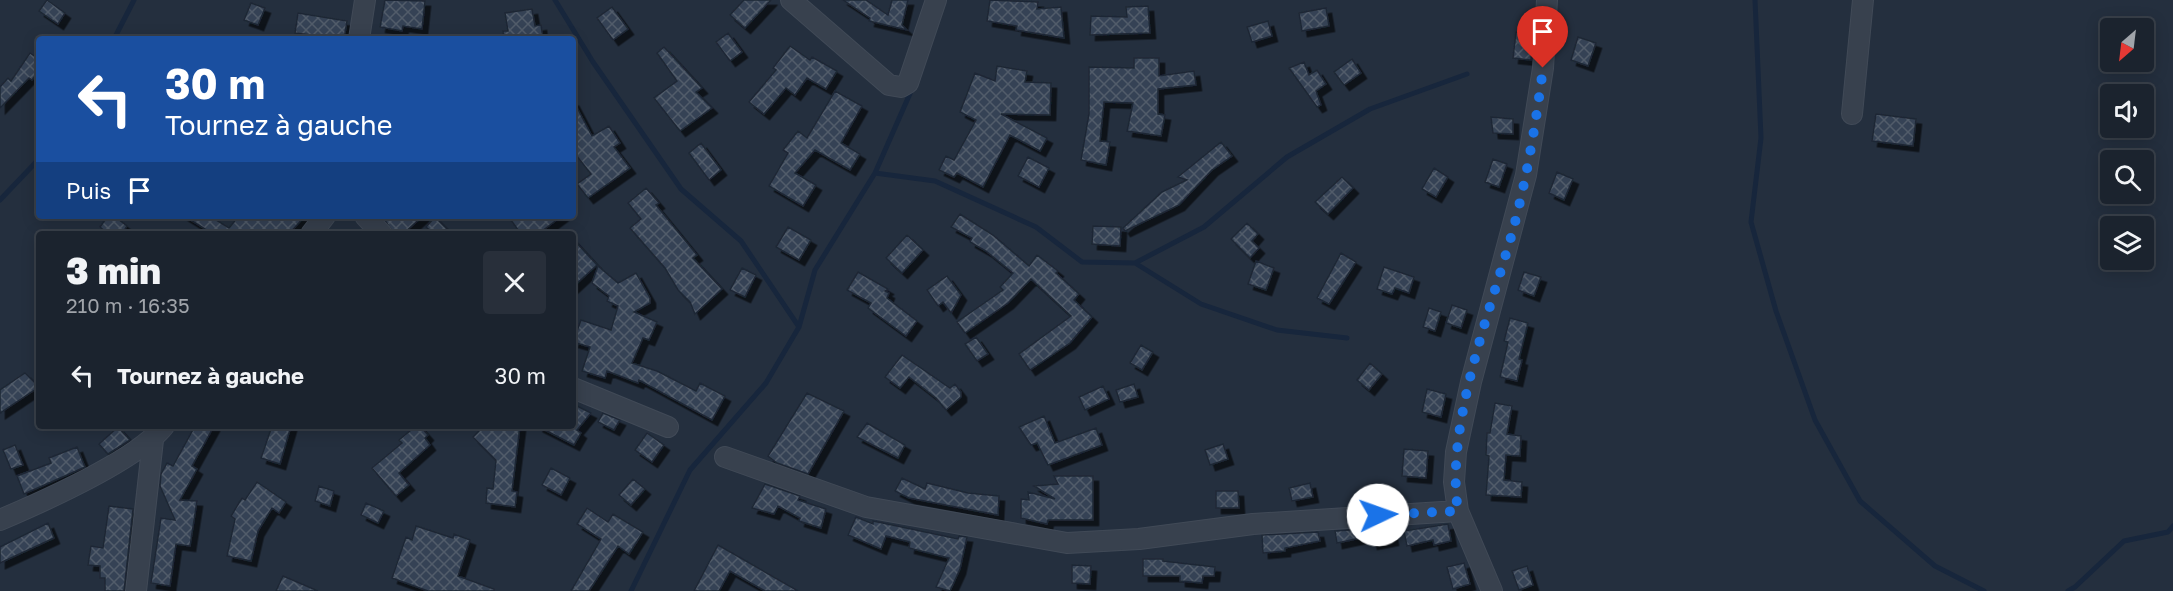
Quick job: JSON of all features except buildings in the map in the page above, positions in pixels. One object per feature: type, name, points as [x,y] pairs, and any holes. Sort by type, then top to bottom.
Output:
[{"type":"street","points":[[359,36],[365,0]]},
{"type":"street","points":[[791,0],[889,85],[902,87],[908,83],[936,0]]},
{"type":"street","points":[[1492,591],[1458,511],[1454,482],[1461,424],[1526,175],[1543,68],[1547,0]]},
{"type":"street","points":[[1852,114],[1863,0]]},
{"type":"street","points":[[312,231],[322,219]]},
{"type":"street","points":[[368,219],[379,231]]},
{"type":"street","points":[[576,389],[668,427]]},
{"type":"street","points":[[0,520],[96,473],[159,433]]},
{"type":"street","points":[[136,591],[159,433]]},
{"type":"street","points":[[725,457],[866,507],[1067,543],[1139,539],[1252,524],[1458,511]]},
{"type":"waterway","points":[[116,36],[134,0]]},
{"type":"waterway","points":[[555,0],[593,62],[681,189],[741,241],[799,327]]},
{"type":"waterway","points":[[1755,0],[1761,138],[1751,222],[1776,311],[1815,420],[1860,501],[1935,566],[1984,591]]},
{"type":"waterway","points":[[875,173],[935,181],[1036,227],[1082,262],[1135,263],[1204,227],[1287,157],[1370,109],[1467,74]]},
{"type":"waterway","points":[[631,591],[690,470],[766,383],[799,327],[815,270],[875,173],[912,89]]},
{"type":"waterway","points":[[0,200],[36,162]]},
{"type":"waterway","points":[[1135,263],[1201,304],[1277,330],[1347,338]]},
{"type":"waterway","points":[[2068,591],[2124,541],[2168,532],[2173,526]]},
{"type":"route","points":[[1378,515],[1458,511],[1454,482],[1461,424],[1526,175],[1543,68]]}]
